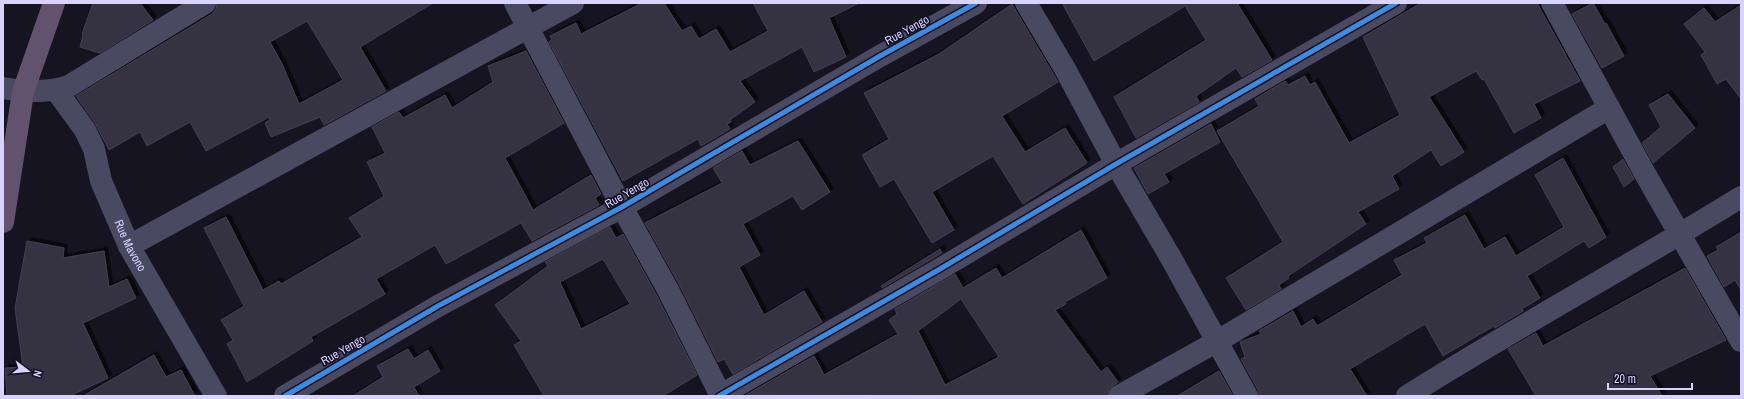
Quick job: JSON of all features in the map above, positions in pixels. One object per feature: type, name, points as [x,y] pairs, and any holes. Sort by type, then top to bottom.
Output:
[{"type":"highway","points":[[3,222],[13,90],[54,3]]},
{"type":"street","points":[[13,90],[56,90],[69,86],[205,3]]},
{"type":"street","points":[[515,3],[622,207],[668,290],[720,396],[940,270],[1116,164],[1396,3]]},
{"type":"street","points":[[129,246],[573,3]]},
{"type":"street","name":"Rue Yengo","points":[[285,396],[438,306],[622,207],[880,56],[976,3]]},
{"type":"street","points":[[1026,3],[1065,69],[1116,164],[1171,258],[1247,396]]},
{"type":"street","points":[[1552,3],[1680,235],[1741,341]]},
{"type":"street","name":"Rue Mavono","points":[[56,90],[85,130],[94,149],[101,181],[129,246],[216,396]]},
{"type":"street","points":[[1120,396],[1216,342],[1609,108]]},
{"type":"street","points":[[1407,396],[1468,358],[1680,235],[1741,197]]},
{"type":"building","points":[[93,3],[140,3],[153,20],[100,53],[80,47],[82,34]]},
{"type":"building","points":[[217,3],[433,3],[360,47],[386,91],[324,125],[320,117],[271,137],[265,123],[270,120],[269,117],[206,151],[190,122],[147,146],[140,132],[109,150],[95,123],[76,96],[212,14],[216,9]],"holes":[[[307,21],[343,80],[299,104],[282,64],[270,42]]]},
{"type":"building","points":[[642,3],[664,3],[682,31],[691,26],[699,39],[716,29],[730,52],[768,31],[753,3],[859,3],[829,18],[846,57],[814,72],[802,47],[740,81],[755,102],[730,120],[731,122],[727,124],[730,129],[701,146],[698,139],[623,181],[549,42],[552,40],[550,36],[576,23],[581,34]]},
{"type":"building","points":[[1062,3],[1237,3],[1272,60],[1242,77],[1236,68],[1196,96],[1199,102],[1136,138],[1114,97],[1206,40],[1185,6],[1094,61]]},
{"type":"building","points":[[1421,3],[1537,3],[1580,81],[1534,104],[1541,118],[1514,133],[1484,79],[1482,80],[1476,71],[1429,97],[1464,152],[1441,166],[1431,150],[1392,176],[1399,189],[1358,212],[1366,224],[1288,276],[1289,278],[1279,285],[1281,289],[1246,310],[1226,278],[1283,242],[1217,131],[1259,106],[1255,99],[1285,81],[1288,85],[1305,76],[1310,85],[1315,82],[1349,143],[1400,115],[1363,37]]},
{"type":"building","points":[[1593,3],[1624,56],[1602,68],[1572,14]]},
{"type":"building","points":[[1012,4],[1058,82],[1002,116],[1025,152],[1065,128],[1087,163],[1023,204],[993,156],[932,192],[954,230],[932,243],[894,179],[880,187],[862,155],[889,139],[864,93],[939,54]]},
{"type":"building","points":[[1741,5],[1741,99],[1726,79],[1717,84],[1701,55],[1705,52],[1684,24],[1704,8],[1715,22]]},
{"type":"building","points":[[526,51],[564,123],[505,158],[533,210],[591,175],[601,194],[595,198],[599,205],[532,241],[521,223],[446,264],[435,245],[376,279],[385,294],[311,337],[313,341],[247,382],[227,344],[233,340],[221,320],[244,306],[204,228],[226,217],[263,290],[279,281],[281,284],[362,237],[349,218],[384,196],[367,162],[385,153],[372,127],[399,112],[403,118],[445,95],[452,108],[493,82],[488,66]]},
{"type":"building","points":[[1668,94],[1695,128],[1653,163],[1642,143],[1661,127],[1649,105]]},
{"type":"building","points":[[1211,124],[1220,142],[1164,174],[1169,182],[1148,194],[1134,168]]},
{"type":"building","points":[[798,141],[830,192],[802,210],[793,196],[743,224],[760,255],[739,267],[764,315],[804,291],[822,322],[733,374],[724,359],[718,362],[679,284],[645,223],[722,183],[713,168],[742,151],[750,165]]},
{"type":"building","points":[[1563,158],[1606,237],[1589,248],[1584,241],[1527,276],[1540,298],[1522,309],[1523,311],[1495,328],[1494,326],[1443,356],[1425,324],[1350,369],[1367,396],[1259,396],[1258,390],[1241,359],[1245,357],[1240,342],[1261,334],[1259,331],[1293,311],[1301,327],[1313,319],[1317,326],[1402,275],[1394,260],[1427,243],[1424,238],[1465,215],[1484,249],[1505,237],[1516,256],[1564,227],[1535,175]]},
{"type":"building","points":[[1623,159],[1634,179],[1624,187],[1613,167]]},
{"type":"building","points":[[610,227],[616,238],[623,234],[657,296],[697,375],[663,396],[544,396],[514,345],[521,341],[495,305],[548,266],[545,262]],"holes":[[[603,259],[630,304],[581,329],[560,282]]]},
{"type":"building","points":[[1081,230],[1107,278],[1065,302],[1066,304],[1055,310],[1101,372],[1107,367],[1118,382],[1109,389],[1107,396],[746,395],[814,356],[824,375],[898,334],[889,320],[897,314],[895,309],[955,274],[963,288],[996,268],[1002,278]],"holes":[[[961,299],[999,357],[945,385],[918,331]]]},
{"type":"building","points":[[1741,232],[1741,290],[1735,280],[1724,287],[1707,256],[1718,250],[1716,247]]},
{"type":"building","points":[[27,241],[64,248],[63,258],[104,251],[109,287],[127,279],[136,298],[83,323],[108,378],[70,396],[7,396],[5,368],[23,367],[15,308]]},
{"type":"building","points":[[940,249],[942,253],[882,288],[881,286]]},
{"type":"building","points":[[1685,268],[1726,340],[1650,376],[1662,396],[1536,396],[1508,349],[1536,333],[1543,346]]},
{"type":"building","points":[[408,349],[414,359],[428,350],[440,371],[414,387],[419,396],[353,396],[383,377],[377,366]]},
{"type":"building","points":[[154,355],[166,377],[181,370],[195,396],[83,396]]},
{"type":"building","points":[[1219,371],[1233,396],[1177,396]]},
{"type":"cycle path","points":[[285,396],[438,306],[622,207],[880,56],[976,3]]},
{"type":"cycle path","points":[[719,396],[940,269],[1116,164],[1396,3]]}]
